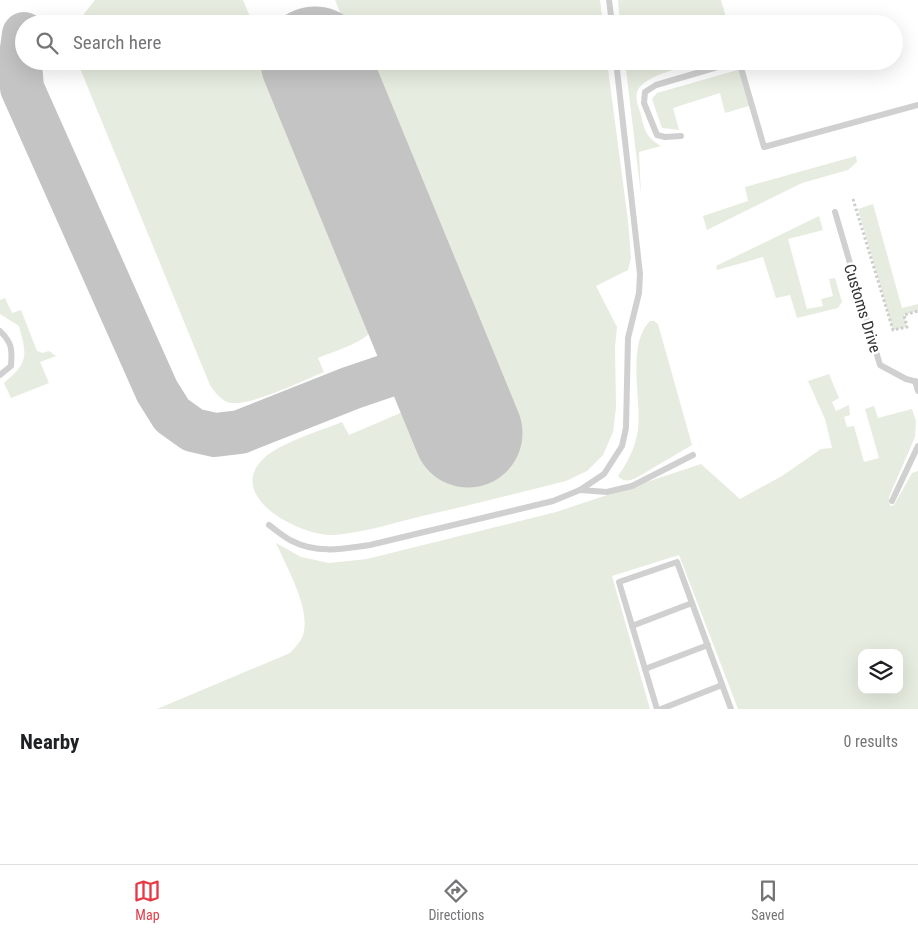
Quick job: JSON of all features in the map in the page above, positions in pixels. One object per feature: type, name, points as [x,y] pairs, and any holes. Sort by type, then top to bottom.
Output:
[{"type":"lane","points":[[609,0],[611,15]]},
{"type":"lane","points":[[269,525],[291,541],[316,550],[370,546],[553,501],[580,490],[604,474],[622,446],[626,428],[628,338],[639,293],[640,274],[617,70]]},
{"type":"lane","points":[[680,136],[665,137],[657,135],[644,103],[645,92],[656,85],[707,70]]},
{"type":"lane","points":[[741,70],[764,147],[918,104]]},
{"type":"lane","name":"Customs Drive","points":[[835,212],[880,365],[906,379],[917,381]]},
{"type":"lane","points":[[0,331],[7,338],[12,348],[10,366],[0,375]]},
{"type":"lane","points":[[917,381],[918,391]]},
{"type":"lane","points":[[892,501],[918,446]]},
{"type":"lane","points":[[580,490],[607,492],[632,486],[693,455]]},
{"type":"lane","points":[[657,709],[619,582],[677,562],[731,709]]},
{"type":"lane","points":[[632,626],[692,603]]},
{"type":"lane","points":[[645,669],[708,645]]},
{"type":"lane","points":[[662,709],[722,685]]},
{"type":"path","points":[[853,199],[893,330],[907,327],[904,315],[918,311]]},
{"type":"shaded area","points":[[95,0],[243,0],[249,15],[84,15]]},
{"type":"shaded area","points":[[335,0],[600,0],[602,15],[341,15]]},
{"type":"shaded area","points":[[618,0],[721,0],[725,15],[619,15]]},
{"type":"shaded area","points":[[81,70],[272,70],[370,304],[373,317],[371,331],[355,343],[318,358],[324,372],[261,398],[236,403],[227,402],[219,397],[210,385]]},
{"type":"shaded area","points":[[364,70],[608,70],[631,258],[628,270],[596,286],[617,327],[615,347],[616,408],[613,432],[603,455],[587,471],[566,481],[355,532],[333,535],[319,534],[303,529],[271,512],[260,500],[253,487],[254,473],[263,459],[270,453],[312,433],[342,422],[349,435],[412,408],[429,450],[507,416]]},
{"type":"shaded area","points":[[626,70],[675,70],[648,80],[637,92],[637,101],[645,129],[649,137],[661,146],[639,152],[641,195]]},
{"type":"shaded area","points":[[741,70],[752,105],[725,113],[720,93],[673,108],[679,130],[662,128],[652,99],[657,93]]},
{"type":"shaded area","points":[[856,156],[857,162],[848,170],[802,183],[707,230],[703,216],[748,201],[745,187]]},
{"type":"shaded area","points":[[873,204],[902,308],[918,304],[918,311],[904,315],[907,327],[893,330],[858,209]]},
{"type":"shaded area","points":[[819,216],[823,230],[788,239],[807,309],[823,306],[821,299],[833,296],[829,279],[835,278],[842,302],[838,308],[797,318],[790,295],[776,298],[763,257],[717,270],[716,266]]},
{"type":"shaded area","points":[[5,298],[12,313],[21,310],[37,351],[43,353],[49,351],[56,356],[40,362],[49,383],[11,398],[4,383],[22,364],[24,345],[19,326],[0,314],[0,300]]},
{"type":"shaded area","points":[[650,321],[658,324],[692,445],[636,478],[624,480],[618,476],[631,454],[638,430],[636,373],[639,344],[643,331]]},
{"type":"shaded area","points":[[829,374],[839,398],[832,402],[836,411],[849,405],[850,415],[844,417],[847,427],[854,426],[864,462],[879,458],[865,409],[874,406],[878,418],[912,409],[916,421],[915,437],[889,497],[890,506],[894,505],[912,473],[918,471],[918,709],[738,709],[679,555],[612,576],[650,709],[157,709],[290,653],[299,643],[304,631],[303,610],[296,586],[276,543],[301,557],[329,563],[367,559],[556,512],[701,464],[740,499],[782,476],[821,449],[832,448],[825,419],[808,381]]},
{"type":"taxiway","points":[[21,70],[22,88],[157,391],[172,415],[193,430],[215,435],[240,432],[351,388],[398,372],[411,357],[419,337],[416,313],[405,280]]},
{"type":"runway","points":[[319,70],[468,433]]}]
